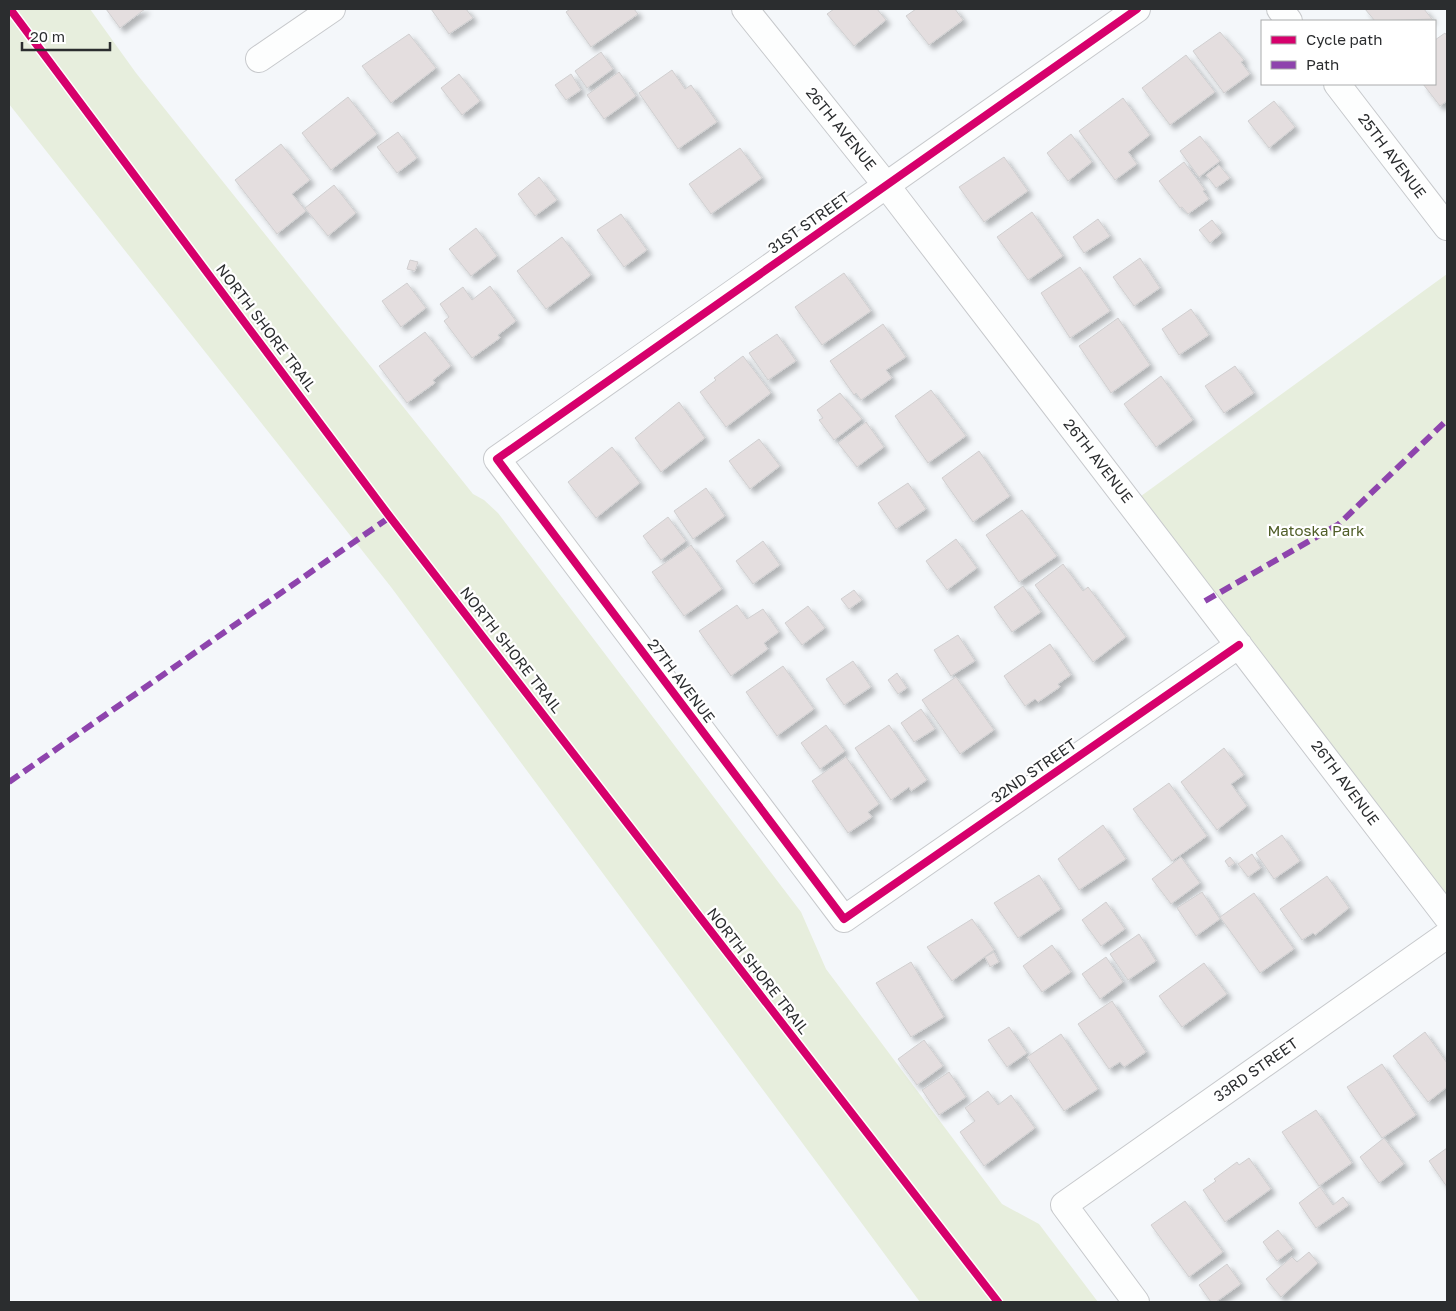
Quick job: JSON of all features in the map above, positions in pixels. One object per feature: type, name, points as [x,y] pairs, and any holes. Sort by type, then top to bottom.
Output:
[{"type":"street","points":[[259,59],[332,9]]},
{"type":"street","name":"26TH AVENUE","points":[[745,9],[886,185],[1447,917]]},
{"type":"street","name":"31ST STREET","points":[[497,459],[1137,9]]},
{"type":"street","points":[[1280,9],[1288,20]]},
{"type":"street","name":"25TH AVENUE","points":[[1338,85],[1447,227]]},
{"type":"street","name":"27TH AVENUE","points":[[497,459],[844,919]]},
{"type":"street","name":"32ND STREET","points":[[844,919],[1239,645]]},
{"type":"street","name":"33RD STREET","points":[[1136,1302],[1064,1204],[1447,935]]},
{"type":"green space","points":[[9,9],[90,9],[136,73],[473,494],[484,500],[498,513],[801,912],[826,969],[1002,1204],[1039,1224],[1098,1302],[920,1302],[391,587],[9,104]]},
{"type":"green space","name":"Matoska Park","points":[[1447,274],[1447,917],[1130,504]]},
{"type":"building","points":[[106,9],[145,9],[120,28]]},
{"type":"building","points":[[431,9],[466,9],[473,18],[449,34]]},
{"type":"building","points":[[570,9],[634,9],[638,14],[591,47],[566,12]]},
{"type":"building","points":[[834,9],[877,9],[886,20],[854,46],[827,14]]},
{"type":"building","points":[[916,9],[955,9],[963,20],[929,45],[906,16]]},
{"type":"building","points":[[1365,9],[1424,9],[1432,19],[1404,20],[1374,20]]},
{"type":"building","points":[[1220,32],[1244,60],[1241,62],[1250,74],[1224,93],[1193,51]]},
{"type":"building","points":[[1445,33],[1447,36],[1447,101],[1440,106],[1424,85],[1436,85],[1436,39]]},
{"type":"building","points":[[409,34],[436,68],[391,103],[362,66]]},
{"type":"building","points":[[601,52],[613,69],[587,88],[575,71]]},
{"type":"building","points":[[1186,55],[1215,92],[1170,125],[1142,88]]},
{"type":"building","points":[[672,70],[685,89],[691,85],[717,122],[678,149],[639,93]]},
{"type":"building","points":[[619,72],[636,96],[604,119],[587,95]]},
{"type":"building","points":[[459,74],[480,101],[462,115],[441,88]]},
{"type":"building","points":[[571,74],[581,90],[566,100],[555,85]]},
{"type":"building","points":[[348,97],[377,134],[331,170],[302,133]]},
{"type":"building","points":[[1123,98],[1150,135],[1128,152],[1137,164],[1115,180],[1079,131]]},
{"type":"building","points":[[1274,101],[1295,127],[1269,148],[1248,121]]},
{"type":"building","points":[[398,132],[417,158],[397,173],[377,147]]},
{"type":"building","points":[[1071,134],[1092,162],[1068,181],[1047,153]]},
{"type":"building","points":[[1200,136],[1220,161],[1199,177],[1180,151]]},
{"type":"building","points":[[281,144],[310,180],[292,194],[306,211],[277,234],[235,180]]},
{"type":"building","points":[[740,148],[762,178],[711,214],[689,184]]},
{"type":"building","points":[[1004,157],[1028,191],[984,222],[959,187]]},
{"type":"building","points":[[1184,162],[1205,190],[1203,191],[1209,199],[1188,214],[1182,207],[1180,208],[1159,181]]},
{"type":"building","points":[[1219,165],[1230,178],[1216,188],[1206,175]]},
{"type":"building","points":[[539,177],[557,200],[535,216],[518,194]]},
{"type":"building","points":[[334,185],[356,213],[328,236],[305,208]]},
{"type":"building","points":[[1032,212],[1063,256],[1028,280],[997,237]]},
{"type":"building","points":[[621,214],[647,250],[624,267],[597,230]]},
{"type":"building","points":[[1098,219],[1110,236],[1084,253],[1073,237]]},
{"type":"building","points":[[1212,220],[1222,233],[1210,243],[1199,230]]},
{"type":"building","points":[[476,228],[497,256],[471,276],[449,249]]},
{"type":"building","points":[[562,237],[591,275],[546,309],[517,271]]},
{"type":"building","points":[[1140,258],[1160,288],[1134,306],[1113,277]]},
{"type":"building","points":[[410,260],[418,262],[415,271],[407,269]]},
{"type":"building","points":[[1080,267],[1110,311],[1070,338],[1041,293]]},
{"type":"building","points":[[844,273],[871,311],[822,345],[795,307]]},
{"type":"building","points":[[407,283],[426,308],[401,327],[382,301]]},
{"type":"building","points":[[490,286],[516,321],[498,335],[500,338],[472,358],[444,321],[449,317],[440,304],[463,287],[472,300]]},
{"type":"building","points":[[1191,309],[1209,335],[1179,355],[1162,329]]},
{"type":"building","points":[[1118,318],[1150,365],[1111,393],[1079,346]]},
{"type":"building","points":[[883,324],[906,357],[886,370],[892,378],[861,400],[856,393],[854,395],[830,361]]},
{"type":"building","points":[[425,332],[451,366],[433,380],[435,383],[407,403],[379,366]]},
{"type":"building","points":[[777,334],[796,361],[768,380],[749,353]]},
{"type":"building","points":[[743,356],[771,393],[726,427],[700,392],[716,380],[714,378]]},
{"type":"building","points":[[1235,366],[1254,393],[1224,413],[1205,386]]},
{"type":"building","points":[[1161,376],[1193,420],[1156,447],[1124,404]]},
{"type":"building","points":[[931,390],[966,436],[928,463],[895,416]]},
{"type":"building","points":[[840,393],[862,419],[834,440],[819,420],[823,418],[817,410]]},
{"type":"building","points":[[679,402],[705,438],[661,472],[635,438]]},
{"type":"building","points":[[866,422],[884,447],[857,467],[838,443]]},
{"type":"building","points":[[759,439],[780,466],[750,489],[729,461]]},
{"type":"building","points":[[612,447],[640,483],[596,518],[568,482]]},
{"type":"building","points":[[979,451],[1010,496],[973,522],[942,478]]},
{"type":"building","points":[[908,483],[926,509],[896,529],[878,503]]},
{"type":"building","points":[[706,488],[725,516],[693,539],[674,511]]},
{"type":"building","points":[[1022,510],[1057,556],[1019,582],[986,535]]},
{"type":"building","points":[[668,517],[686,541],[661,560],[643,536]]},
{"type":"building","points":[[956,539],[977,568],[947,590],[926,561]]},
{"type":"building","points":[[763,541],[780,565],[753,584],[736,561]]},
{"type":"building","points":[[691,545],[722,589],[684,616],[652,572]]},
{"type":"building","points":[[1063,564],[1083,591],[1088,587],[1126,637],[1093,662],[1035,585]]},
{"type":"building","points":[[1023,586],[1041,612],[1012,632],[994,607]]},
{"type":"building","points":[[854,590],[862,600],[849,609],[841,599]]},
{"type":"building","points":[[737,605],[747,619],[763,609],[779,632],[764,643],[768,649],[731,676],[699,631]]},
{"type":"building","points":[[808,606],[825,628],[802,645],[785,623]]},
{"type":"building","points":[[958,635],[975,661],[951,676],[934,650]]},
{"type":"building","points":[[1050,644],[1071,675],[1058,684],[1060,687],[1038,702],[1035,699],[1025,706],[1004,676]]},
{"type":"building","points":[[853,661],[871,687],[844,705],[826,679]]},
{"type":"building","points":[[783,666],[814,709],[777,736],[746,692]]},
{"type":"building","points":[[897,673],[907,688],[898,694],[888,680]]},
{"type":"building","points":[[956,677],[994,730],[960,754],[922,700]]},
{"type":"building","points":[[921,709],[935,729],[914,742],[901,723]]},
{"type":"building","points":[[826,725],[845,751],[820,769],[801,743]]},
{"type":"building","points":[[889,725],[927,780],[911,791],[909,787],[891,800],[855,748]]},
{"type":"building","points":[[1224,748],[1244,775],[1231,784],[1247,806],[1217,830],[1181,782]]},
{"type":"building","points":[[846,757],[879,804],[868,812],[872,817],[848,833],[812,781]]},
{"type":"building","points":[[1169,783],[1207,836],[1172,861],[1133,809]]},
{"type":"building","points":[[1103,825],[1126,859],[1079,890],[1058,859]]},
{"type":"building","points":[[1282,835],[1300,861],[1274,879],[1256,853]]},
{"type":"building","points":[[1252,854],[1261,868],[1248,877],[1238,864]]},
{"type":"building","points":[[1181,857],[1200,883],[1171,904],[1152,879]]},
{"type":"building","points":[[1230,857],[1235,863],[1229,867],[1225,861]]},
{"type":"building","points":[[1039,875],[1061,909],[1018,938],[994,903]]},
{"type":"building","points":[[1327,876],[1349,908],[1315,935],[1313,933],[1302,940],[1280,909]]},
{"type":"building","points":[[1202,892],[1220,919],[1196,936],[1177,908]]},
{"type":"building","points":[[1254,893],[1294,949],[1260,973],[1220,917]]},
{"type":"building","points":[[1106,902],[1125,929],[1101,946],[1082,920]]},
{"type":"building","points":[[972,919],[994,950],[952,981],[927,947]]},
{"type":"building","points":[[1139,934],[1156,961],[1128,980],[1110,954]]},
{"type":"building","points":[[1052,945],[1071,972],[1042,992],[1023,966]]},
{"type":"building","points":[[994,952],[999,962],[990,967],[985,957]]},
{"type":"building","points":[[1106,957],[1123,982],[1100,999],[1082,974]]},
{"type":"building","points":[[911,962],[944,1017],[911,1037],[876,983]]},
{"type":"building","points":[[1204,963],[1227,994],[1182,1027],[1159,996]]},
{"type":"building","points":[[1112,1001],[1146,1052],[1124,1067],[1120,1062],[1109,1069],[1078,1024]]},
{"type":"building","points":[[1009,1027],[1027,1053],[1007,1067],[988,1040]]},
{"type":"building","points":[[1425,1032],[1447,1063],[1447,1087],[1428,1102],[1393,1056]]},
{"type":"building","points":[[1061,1034],[1098,1089],[1064,1111],[1027,1057]]},
{"type":"building","points":[[924,1040],[943,1066],[917,1085],[898,1059]]},
{"type":"building","points":[[1382,1064],[1416,1115],[1382,1138],[1347,1087]]},
{"type":"building","points":[[949,1072],[966,1097],[939,1115],[922,1090]]},
{"type":"building","points":[[988,1091],[998,1105],[1011,1095],[1035,1128],[984,1166],[960,1132],[975,1121],[965,1108]]},
{"type":"building","points":[[1316,1110],[1352,1163],[1319,1186],[1282,1132]]},
{"type":"building","points":[[1384,1138],[1404,1164],[1379,1183],[1360,1157]]},
{"type":"building","points":[[1447,1148],[1447,1187],[1429,1161]]},
{"type":"building","points":[[1249,1158],[1271,1189],[1225,1222],[1203,1190],[1237,1162],[1239,1165]]},
{"type":"building","points":[[1320,1187],[1333,1205],[1343,1197],[1349,1205],[1316,1228],[1299,1203]]},
{"type":"building","points":[[1185,1201],[1223,1252],[1189,1277],[1151,1225]]},
{"type":"building","points":[[1278,1230],[1293,1249],[1277,1261],[1263,1242]]},
{"type":"building","points":[[1309,1252],[1318,1263],[1281,1297],[1266,1279],[1292,1257],[1297,1262]]},
{"type":"building","points":[[1227,1264],[1241,1284],[1216,1302],[1211,1302],[1199,1285]]},
{"type":"marked path","points":[[1205,601],[1339,524],[1447,420]]},
{"type":"marked path","points":[[9,782],[390,517]]},
{"type":"cycle path","name":"NORTH SHORE TRAIL","points":[[10,9],[390,517],[998,1302]]},
{"type":"cycle path","points":[[1137,9],[497,459],[844,919],[1239,645]]}]
